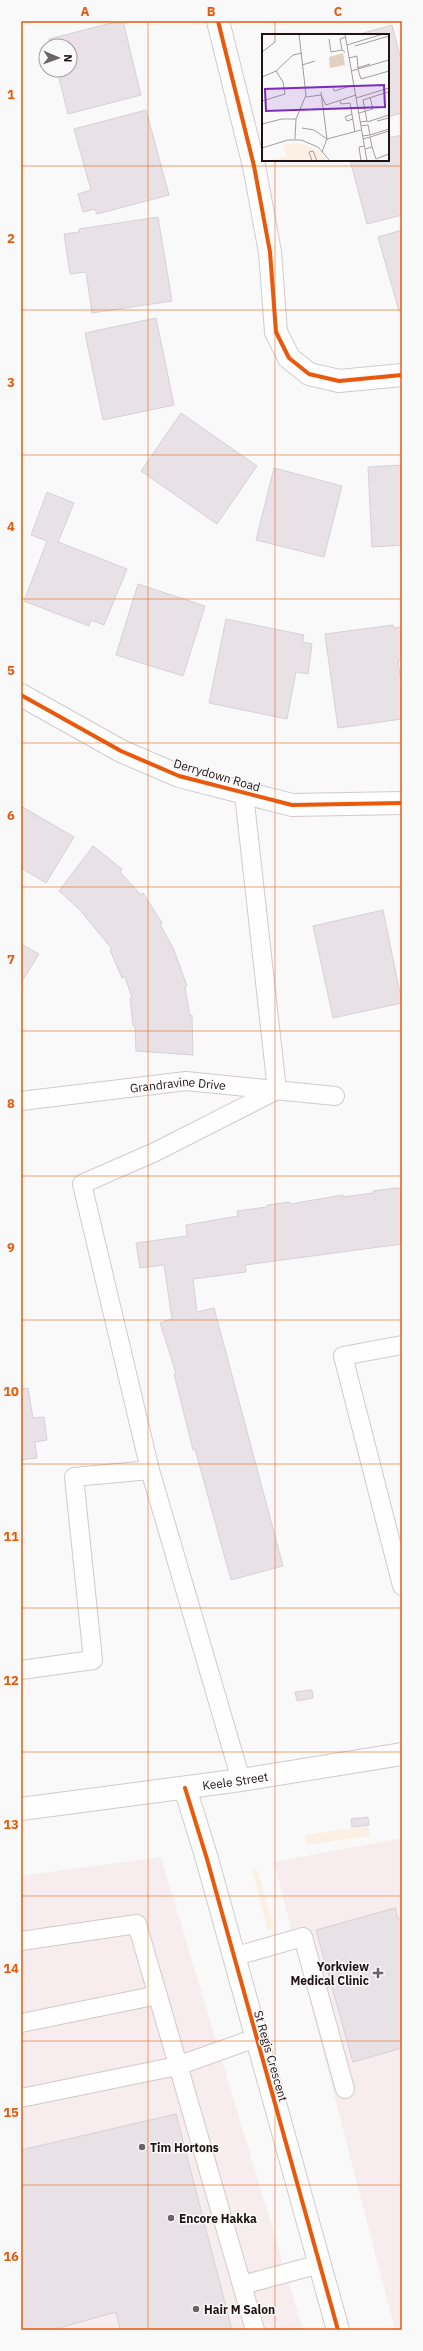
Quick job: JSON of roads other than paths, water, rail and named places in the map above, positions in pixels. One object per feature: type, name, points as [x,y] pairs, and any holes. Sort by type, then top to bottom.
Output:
[{"type":"street","points":[[218,21],[254,166],[270,252],[276,332],[289,358],[309,374],[339,381],[402,375]]},
{"type":"street","name":"Derrydown Road","points":[[21,695],[121,751],[179,776],[244,794],[292,805],[402,803]]},
{"type":"street","name":"Keele Street","points":[[21,1808],[185,1788],[402,1754]]},
{"type":"street","name":"St Regis Crescent","points":[[185,1788],[207,1859],[233,1957],[338,2330]]},
{"type":"lane","points":[[241,1780],[150,1470],[82,1184],[155,1152],[277,1090],[244,794]]},
{"type":"lane","name":"Grandravine Drive","points":[[21,1101],[186,1081],[336,1096]]},
{"type":"lane","points":[[402,1345],[343,1356],[402,1586]]},
{"type":"lane","points":[[21,1670],[93,1660],[74,1477],[150,1470]]},
{"type":"lane","points":[[21,1941],[137,1924],[177,2066],[255,2330]]},
{"type":"lane","points":[[233,1957],[303,1937],[345,2089]]},
{"type":"lane","points":[[21,2023],[158,1995]]},
{"type":"lane","points":[[21,2098],[177,2066],[256,2038]]},
{"type":"lane","points":[[242,2285],[320,2264]]},
{"type":"place","name":"Yorkview Medical Clinic","points":[[378,1973]]},
{"type":"place","name":"Tim Hortons","points":[[142,2147]]},
{"type":"place","name":"Encore Hakka","points":[[171,2218]]},
{"type":"place","name":"Hair M Salon","points":[[196,2309]]}]
